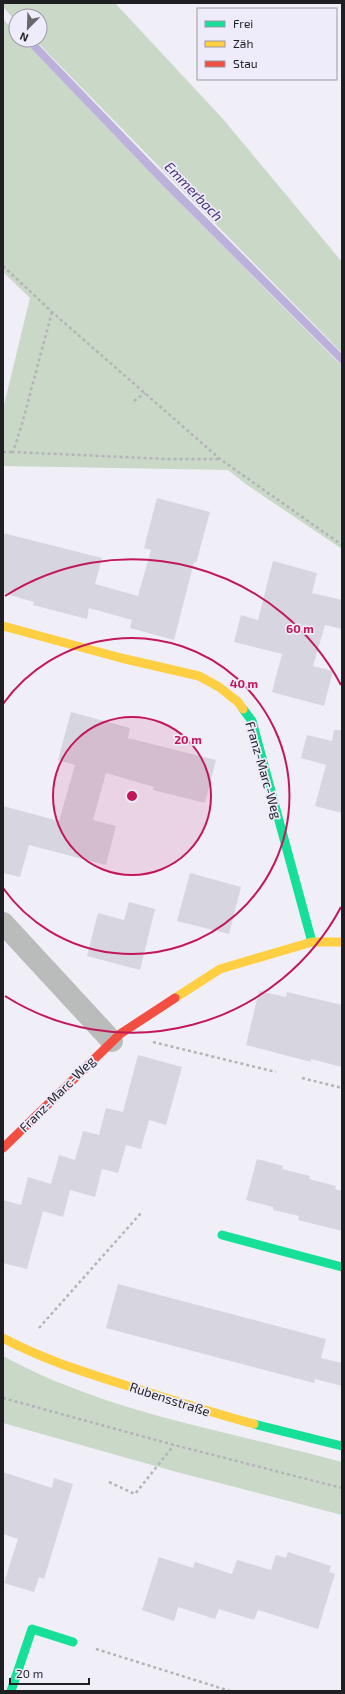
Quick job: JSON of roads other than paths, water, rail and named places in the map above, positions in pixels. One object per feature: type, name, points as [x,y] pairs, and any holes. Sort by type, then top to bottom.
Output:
[{"type":"street","name":"Franz-Marc-Weg","points":[[3,626],[121,658],[199,676],[219,687],[238,702],[252,721],[312,942]]},
{"type":"street","points":[[3,923],[77,1001],[116,1037]]},
{"type":"street","name":"Franz-Marc-Weg","points":[[3,1148],[116,1037],[220,969],[312,942],[342,942]]},
{"type":"street","points":[[222,1236],[342,1267]]},
{"type":"street","name":"Rubensstraße","points":[[3,1338],[22,1348],[63,1365],[219,1414],[342,1446]]},
{"type":"street","points":[[11,1691],[32,1629],[73,1642]]},
{"type":"water label","name":"Emmerbach","points":[[194,191]]}]
